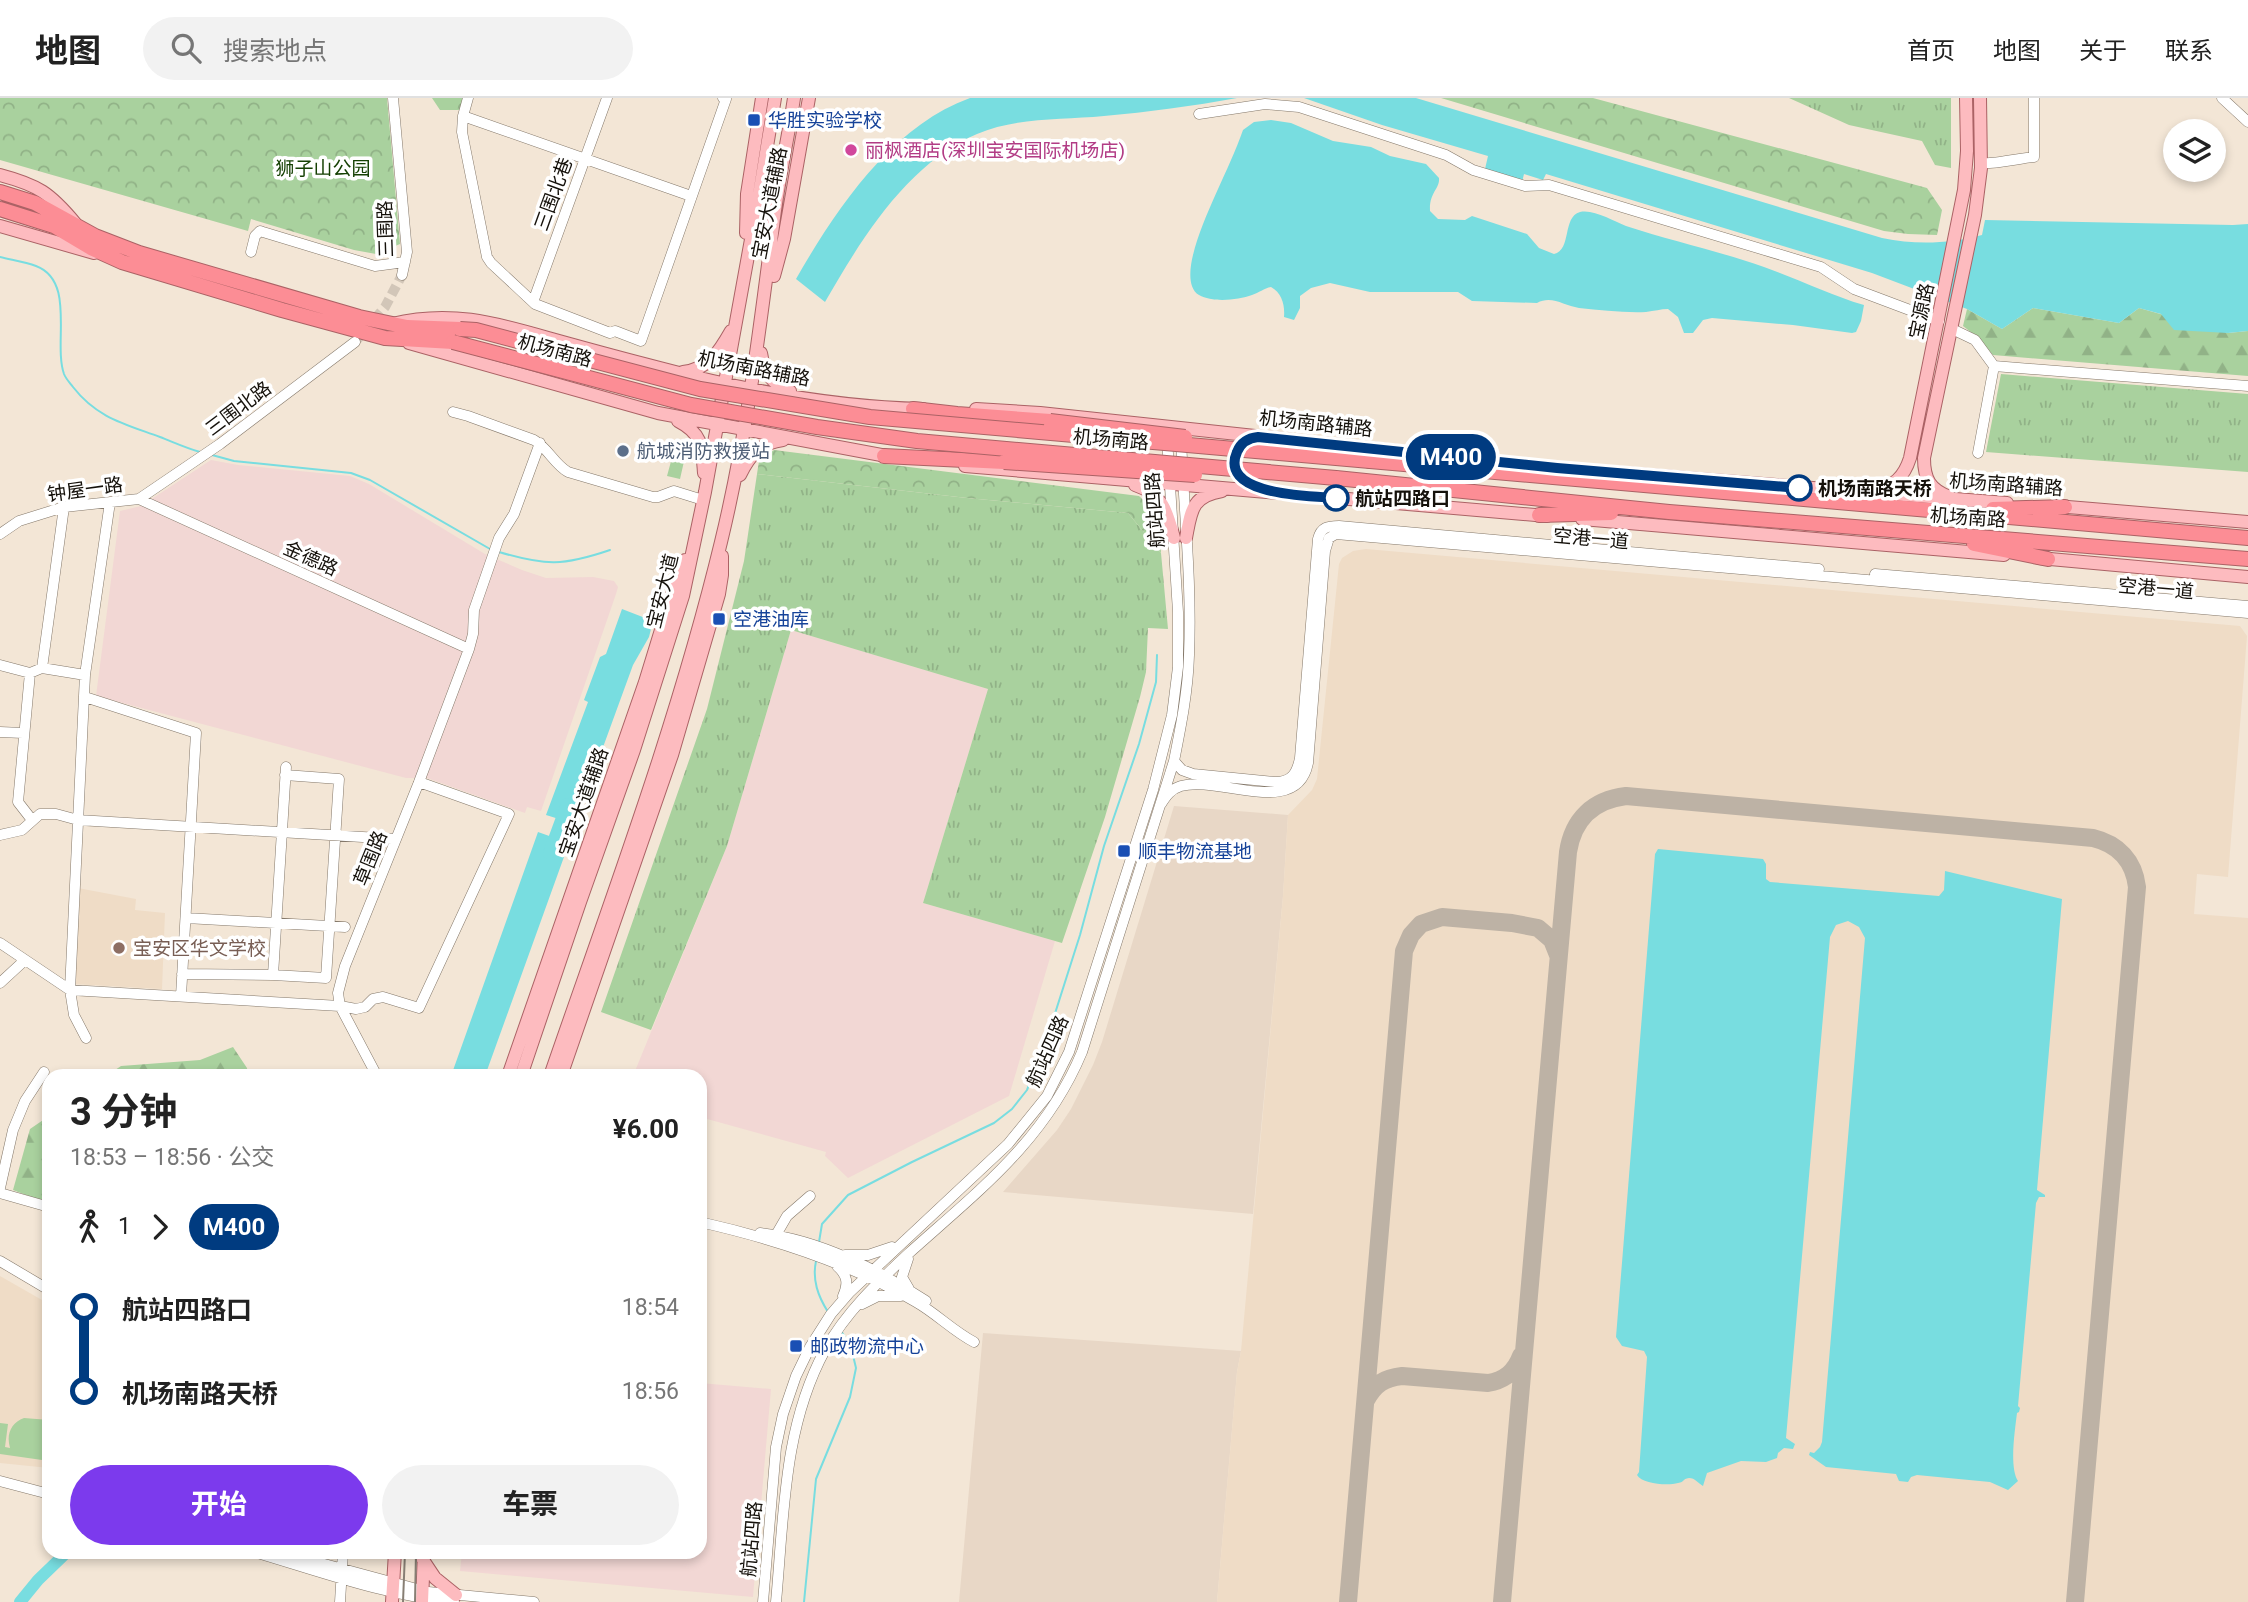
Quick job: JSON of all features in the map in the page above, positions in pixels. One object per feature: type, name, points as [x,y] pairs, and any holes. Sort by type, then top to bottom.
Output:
[{"type":"highway","name":"机场南路","points":[[0,192],[35,203],[104,240],[139,253],[359,317],[456,336],[691,405],[817,427],[917,441],[1368,481],[1669,512],[2248,559]]},
{"type":"highway","name":"机场南路","points":[[0,209],[54,226],[108,257],[356,332],[398,340],[456,336],[476,330],[700,389],[870,417],[2248,538]]},
{"type":"highway","points":[[913,408],[1050,421],[1338,459]]},
{"type":"highway","points":[[884,456],[1181,474],[1336,478]]},
{"type":"highway","points":[[1912,509],[2065,507]]},
{"type":"highway","points":[[1538,515],[1669,512]]},
{"type":"highway","points":[[1911,532],[2048,559]]},
{"type":"main road","name":"宝安大道辅路","points":[[745,265],[747,194],[762,98]]},
{"type":"main road","name":"宝安大道","points":[[516,1069],[547,998],[635,750],[683,596],[725,383],[775,98]]},
{"type":"main road","points":[[552,1069],[685,679],[721,542],[752,388],[794,98]]},
{"type":"main road","name":"宝安大道辅路","points":[[763,314],[784,239],[809,98]]},
{"type":"main road","name":"宝源路","points":[[1854,493],[1876,491],[1891,486],[1904,474],[1910,458],[1961,214],[1967,170],[1966,98]]},
{"type":"main road","name":"宝源路","points":[[1924,458],[1975,215],[1980,163],[1980,98]]},
{"type":"main road","points":[[0,175],[45,192],[77,226]]},
{"type":"main road","points":[[0,226],[108,257]]},
{"type":"main road","name":"机场南路辅路","points":[[390,324],[438,317],[490,321],[672,372],[813,399],[913,408],[1005,410],[1557,468],[2248,522]]},
{"type":"main road","points":[[672,372],[692,371],[710,361],[735,325]]},
{"type":"main road","points":[[398,340],[658,414],[884,456],[943,464],[2248,577]]},
{"type":"main road","points":[[759,341],[763,367],[771,379],[784,388],[813,399],[800,418],[803,434],[817,444]]},
{"type":"main road","points":[[639,409],[657,406],[667,393],[667,382],[652,367]]},
{"type":"main road","points":[[658,414],[683,424],[697,436],[702,450],[704,496]]},
{"type":"main road","points":[[1258,437],[1247,440],[1239,447],[1235,457],[1236,470],[1246,482],[1285,494]]},
{"type":"main road","points":[[732,495],[755,451],[765,444],[794,440]]},
{"type":"main road","points":[[1910,458],[1912,466],[1917,469],[1924,458]]},
{"type":"main road","points":[[1924,458],[1926,478],[1932,487],[1944,495],[1967,501]]},
{"type":"main road","points":[[1114,480],[1146,489],[1157,497],[1180,538]]},
{"type":"main road","points":[[1180,538],[1193,507],[1202,497],[1218,491],[1246,490]]},
{"type":"main road","name":"宝安大道辅路","points":[[515,1069],[645,682],[676,581],[693,541]]},
{"type":"main road","points":[[563,1069],[672,755],[709,632],[722,575],[721,542]]},
{"type":"main road","points":[[618,910],[621,871]]},
{"type":"main road","points":[[393,1592],[395,1559]]},
{"type":"main road","points":[[422,1597],[424,1559]]},
{"type":"main road","points":[[426,1559],[435,1578],[455,1598]]},
{"type":"street","name":"三围路","points":[[393,98],[407,252],[402,275]]},
{"type":"street","points":[[468,98],[462,132],[487,257],[496,269],[533,302],[610,334],[615,331],[641,341],[726,99],[723,98]]},
{"type":"street","name":"三围北巷","points":[[533,302],[607,98]]},
{"type":"street","points":[[1980,163],[2034,157],[2034,98]]},
{"type":"street","points":[[2222,98],[2248,122]]},
{"type":"street","points":[[1199,114],[1265,104],[1310,109],[1446,155],[1473,170],[1525,186],[1549,185],[1821,267],[1854,289],[1940,315]]},
{"type":"street","points":[[463,116],[691,196]]},
{"type":"street","points":[[251,252],[255,236],[260,231],[374,266],[405,262]]},
{"type":"street","points":[[1952,329],[1975,340],[1994,366],[1978,453]]},
{"type":"street","name":"三围北路","points":[[139,499],[220,444],[355,342]]},
{"type":"street","points":[[1994,366],[2248,386]]},
{"type":"street","points":[[453,412],[540,443],[559,466],[568,472],[653,497],[674,491],[704,496]]},
{"type":"street","name":"航站四路","points":[[778,1599],[788,1470],[794,1429],[808,1385],[827,1347],[850,1313],[880,1280],[1027,1143],[1063,1093],[1083,1052],[1174,761],[1182,723],[1189,657],[1190,606],[1167,426]]},
{"type":"street","name":"航站四路","points":[[1176,485],[1181,428]]},
{"type":"street","name":"草围路","points":[[340,1006],[338,993],[345,966],[419,782],[468,649],[473,634],[474,610],[499,538],[514,514],[540,443]]},
{"type":"street","name":"钟屋一路","points":[[0,534],[19,521],[64,507],[139,499]]},
{"type":"street","name":"金德路","points":[[139,499],[468,649]]},
{"type":"street","points":[[86,1038],[74,1015],[70,990],[85,676],[110,502]]},
{"type":"street","points":[[42,668],[64,507]]},
{"type":"street","name":"空港一道","points":[[1174,761],[1187,772],[1227,777],[1284,782],[1295,774],[1300,758],[1318,539],[1321,530],[1332,526],[2248,606]]},
{"type":"street","name":"空港一道","points":[[1161,804],[1168,794],[1182,785],[1198,784],[1276,792],[1293,788],[1303,780],[1308,763],[1325,551],[1329,538],[1336,534],[2248,613]]},
{"type":"street","name":"航站四路","points":[[762,1599],[780,1424],[796,1376],[817,1336],[840,1302],[1024,1127],[1047,1096],[1069,1052],[1168,736],[1178,647],[1180,538]]},
{"type":"street","points":[[0,665],[30,673],[42,668],[85,676]]},
{"type":"street","points":[[30,673],[18,802],[32,821]]},
{"type":"street","points":[[85,697],[196,733],[181,996]]},
{"type":"street","points":[[0,732],[23,733]]},
{"type":"street","points":[[182,974],[326,978],[339,779],[286,771],[273,975]]},
{"type":"street","points":[[0,943],[70,990],[356,1009],[365,1007],[373,999],[383,997],[419,1008],[509,814],[419,782]]},
{"type":"street","points":[[0,835],[22,830],[40,814],[56,814],[78,820],[396,839]]},
{"type":"street","points":[[186,918],[345,928]]},
{"type":"street","points":[[0,984],[25,960]]},
{"type":"street","points":[[340,1006],[373,1069]]},
{"type":"street","points":[[42,1075],[25,1101],[13,1130],[3,1160],[0,1191],[42,1206]]},
{"type":"street","points":[[776,1235],[787,1216],[810,1196]]},
{"type":"street","points":[[707,1224],[792,1243],[831,1256],[909,1295],[950,1318],[974,1342],[909,1295],[902,1271],[917,1246]]},
{"type":"street","points":[[736,1231],[776,1235],[792,1243]]},
{"type":"street","points":[[831,1256],[868,1255],[902,1242]]},
{"type":"street","points":[[831,1256],[846,1276],[846,1289],[840,1302]]},
{"type":"street","points":[[0,1261],[42,1286]]},
{"type":"street","points":[[850,1313],[878,1296],[909,1295]]},
{"type":"street","points":[[0,1474],[42,1485]]},
{"type":"street","points":[[0,1480],[42,1492]]},
{"type":"street","points":[[283,1559],[341,1573]]},
{"type":"street","points":[[300,1559],[393,1592],[422,1597],[534,1602]]},
{"type":"street","points":[[340,1602],[342,1559]]},
{"type":"shaded area","points":[[211,460],[350,476],[369,484],[485,554],[522,570],[546,578],[593,577],[614,581],[618,587],[616,594],[541,811],[527,807],[525,813],[427,778],[406,778],[96,696],[120,511],[141,506]]},
{"type":"shaded area","points":[[1366,549],[2240,626],[2247,636],[2228,877],[2197,874],[2194,914],[2248,918],[2248,1602],[1217,1602],[1283,896],[1288,815],[1312,790],[1317,779],[1339,564],[1342,558],[1353,551]]},
{"type":"shaded area","points":[[791,630],[988,689],[923,903],[1055,941],[1009,1096],[848,1178],[825,1156],[826,1152],[707,1119],[707,1069],[636,1069],[727,846]]},
{"type":"shaded area","points":[[1174,806],[1288,815],[1253,1214],[1003,1192],[1057,1130],[1093,1065]]},
{"type":"shaded area","name":"宝安区华文学校","points":[[78,888],[136,899],[135,910],[165,913],[162,989],[74,984]]},
{"type":"shaded area","points":[[0,1276],[42,1300],[42,1467],[0,1463]]},
{"type":"shaded area","points":[[983,1333],[1241,1351],[1217,1602],[959,1602]]},
{"type":"shaded area","points":[[707,1384],[771,1389],[753,1597],[460,1571],[461,1559],[707,1559]]},
{"type":"green space","name":"狮子山公园","points":[[0,98],[387,98],[400,244],[376,254],[251,219],[248,231],[0,160]]},
{"type":"green space","points":[[432,98],[465,98],[461,110],[440,110]]},
{"type":"green space","points":[[1441,98],[1593,98],[1927,188],[1942,210],[1937,235],[1884,231]]},
{"type":"green space","points":[[1789,98],[1951,98],[1951,168],[1935,165],[1922,141],[1849,125]]},
{"type":"green space","points":[[2033,308],[2119,323],[2139,308],[2228,333],[2248,331],[2248,376],[1993,355],[1963,326],[1967,309],[2002,329]]},
{"type":"green space","points":[[2001,374],[2248,394],[2248,472],[1986,452]]},
{"type":"green space","points":[[774,450],[1139,496],[1159,515],[1161,553],[1128,513],[757,474],[759,461]]},
{"type":"green space","points":[[673,454],[685,457],[680,479],[667,476]]},
{"type":"green space","points":[[757,474],[1128,513],[1161,553],[1168,629],[1148,628],[1146,672],[1140,697],[1105,817],[1062,943],[923,903],[988,689],[791,630],[727,846],[651,1030],[601,1012],[707,709],[744,561]]},
{"type":"green space","points":[[233,1047],[247,1069],[116,1069],[121,1066],[200,1060]]},
{"type":"green space","points":[[42,1121],[42,1201],[13,1190],[30,1129]]},
{"type":"green space","points":[[24,1418],[42,1419],[42,1460],[0,1454],[0,1423],[8,1424],[5,1447],[10,1448],[9,1438],[16,1423]]},
{"type":"water","points":[[970,98],[1237,98],[1137,113],[1024,122],[977,134],[952,147],[908,183],[871,229],[825,302],[796,279],[848,198],[891,149],[942,111]]},
{"type":"water","points":[[1304,98],[1416,98],[1895,240],[1944,242],[1969,238],[1982,235],[1985,220],[2248,224],[2248,331],[2228,333],[2174,330],[2161,314],[2139,308],[2119,323],[2033,308],[2002,329],[1967,309],[1872,273],[1546,174],[1543,180],[1524,174],[1522,182],[1485,169],[1488,156],[1382,125]]},
{"type":"water","points":[[1271,120],[1291,123],[1333,141],[1371,147],[1390,156],[1426,164],[1439,178],[1430,205],[1430,211],[1438,219],[1465,220],[1472,216],[1527,234],[1539,248],[1554,254],[1563,246],[1574,215],[1591,212],[1626,226],[1764,267],[1864,305],[1861,321],[1856,332],[1852,333],[1712,318],[1703,320],[1693,333],[1684,333],[1678,317],[1668,309],[1629,312],[1579,308],[1548,300],[1537,303],[1472,301],[1458,292],[1370,292],[1330,283],[1311,288],[1300,296],[1300,308],[1294,320],[1284,317],[1282,300],[1271,287],[1240,298],[1205,298],[1195,292],[1190,277],[1193,255],[1203,224],[1243,130],[1254,122]]},
{"type":"water","points":[[622,609],[653,621],[649,637],[633,665],[575,824],[546,815],[588,702],[584,700],[600,657],[606,654]]},
{"type":"water","points":[[538,832],[569,843],[488,1069],[453,1069]]},
{"type":"water","points":[[1658,849],[1763,859],[1766,864],[1766,879],[1770,882],[1939,896],[1944,890],[1945,871],[2062,899],[2037,1190],[2045,1197],[2039,1197],[2036,1203],[2018,1406],[2020,1408],[2013,1448],[2018,1481],[2008,1490],[1990,1482],[1917,1475],[1911,1477],[1908,1482],[1899,1481],[1896,1474],[1826,1467],[1809,1455],[1820,1447],[1822,1442],[1865,938],[1859,927],[1848,921],[1836,925],[1830,937],[1786,1438],[1795,1444],[1793,1449],[1784,1448],[1777,1458],[1766,1462],[1741,1461],[1707,1473],[1703,1486],[1691,1478],[1674,1484],[1662,1484],[1644,1480],[1637,1475],[1647,1357],[1644,1351],[1622,1346],[1616,1337],[1655,854]]},
{"type":"waterway","points":[[0,257],[36,266],[48,274],[56,285],[61,314],[61,361],[64,374],[82,398],[112,419],[200,452]]},
{"type":"waterway","points":[[212,455],[234,461],[351,473],[370,480],[490,549]]},
{"type":"waterway","points":[[499,552],[530,560],[554,562],[579,559],[610,550]]},
{"type":"waterway","points":[[819,1242],[822,1224],[848,1195],[994,1123],[1012,1109],[1027,1090],[1044,1048],[1080,935],[1104,846],[1139,744],[1156,682],[1157,655]]},
{"type":"waterway","points":[[549,853],[567,804]]},
{"type":"waterway","points":[[816,1261],[817,1288],[828,1312]]},
{"type":"waterway","points":[[804,1602],[816,1479],[850,1397],[856,1368],[851,1347],[841,1331]]},
{"type":"waterway","points":[[20,1602],[60,1559]]},
{"type":"taxiway","points":[[1502,1602],[1568,852],[1575,830],[1586,813],[1604,802],[1626,796],[2093,838],[2117,849],[2132,869],[2137,887],[2075,1602]]},
{"type":"taxiway","points":[[1348,1602],[1404,951],[1411,935],[1421,924],[1442,917],[1538,928],[1552,940],[1558,955]]},
{"type":"taxiway","points":[[1366,1400],[1381,1383],[1402,1376],[1494,1382],[1512,1371],[1521,1356]]},
{"type":"tunnel","points":[[355,342],[385,307],[402,275]]},
{"type":"railway","points":[[403,1602],[405,1559]]},
{"type":"railway","points":[[415,1602],[416,1559]]},
{"type":"bus line","name":"M400","points":[[1336,498],[1285,494],[1246,482],[1236,470],[1234,461],[1237,451],[1247,440],[1258,437],[1557,468],[1799,488]]},
{"type":"place","name":"华胜实验学校","points":[[754,120]]},
{"type":"place","name":"丽枫酒店(深圳宝安国际机场店)","points":[[851,150]]},
{"type":"place","name":"航城消防救援站","points":[[623,451]]},
{"type":"place","name":"机场南路天桥","points":[[1799,488]]},
{"type":"place","name":"航站四路口","points":[[1336,498]]},
{"type":"place","name":"空港油库","points":[[719,619]]},
{"type":"place","name":"顺丰物流基地","points":[[1124,851]]},
{"type":"place","name":"宝安区华文学校","points":[[119,948]]},
{"type":"place","name":"邮政物流中心","points":[[796,1346]]}]
